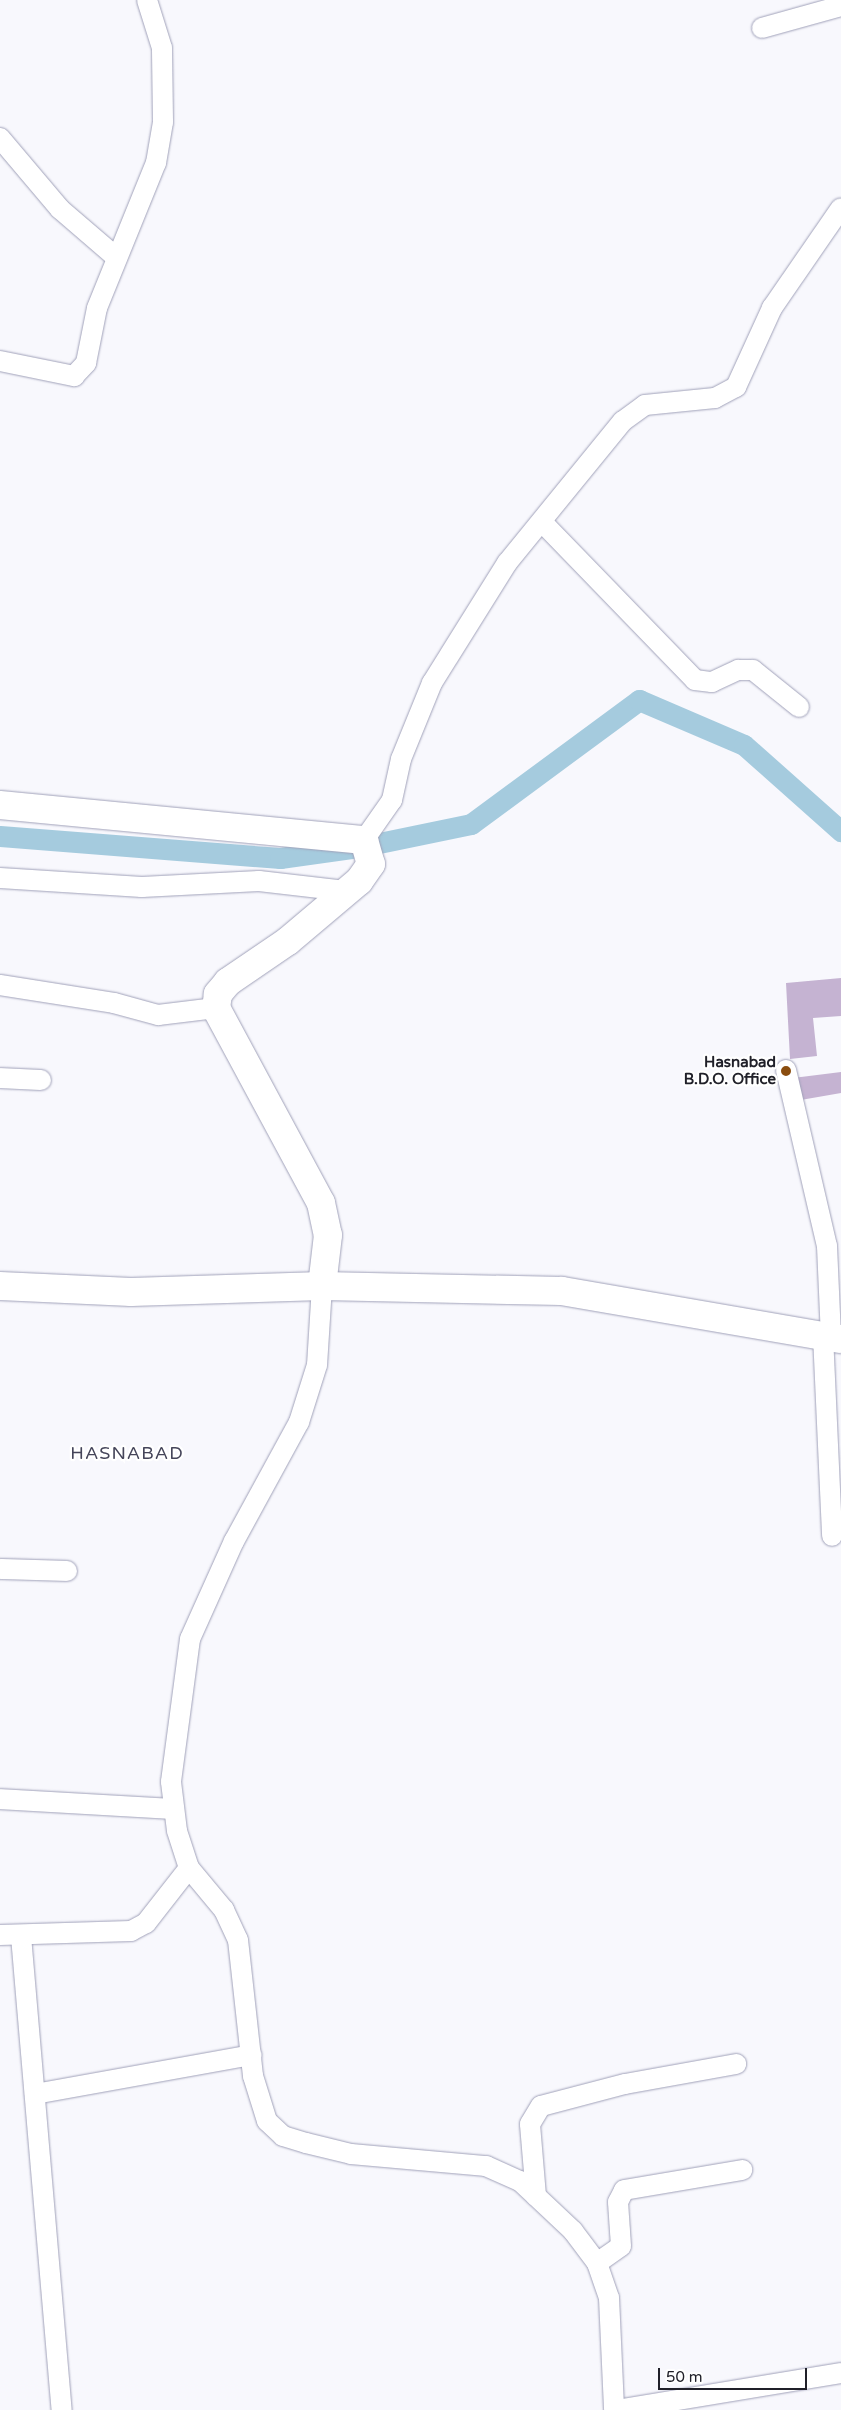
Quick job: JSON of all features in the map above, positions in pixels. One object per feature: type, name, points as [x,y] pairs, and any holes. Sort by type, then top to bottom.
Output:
[{"type":"street","points":[[0,361],[70,376],[80,373],[117,258],[156,163],[163,122],[162,48],[147,0]]},
{"type":"street","points":[[762,28],[841,6]]},
{"type":"street","points":[[0,138],[60,209],[117,258]]},
{"type":"street","points":[[364,840],[392,800],[401,759],[432,683],[507,563],[624,421],[645,405],[715,398],[736,387],[772,308],[841,208]]},
{"type":"street","points":[[542,522],[695,680],[712,682],[738,670],[753,670],[799,707]]},
{"type":"street","points":[[0,805],[364,840]]},
{"type":"street","points":[[364,840],[371,864],[346,891],[288,941],[228,982],[218,994],[216,1008],[321,1203],[328,1235],[322,1286],[317,1365],[302,1414],[234,1541],[190,1639],[175,1731],[172,1810],[189,1868],[224,1910],[238,1940],[260,2106],[267,2121],[283,2136],[352,2154],[499,2169],[536,2196],[573,2231],[597,2263],[609,2298],[616,2410],[841,2373]]},
{"type":"street","points":[[0,878],[142,887],[259,881],[346,891]]},
{"type":"street","points":[[0,985],[114,1003],[158,1015],[216,1008]]},
{"type":"street","points":[[786,1070],[827,1246],[832,1337],[832,1536]]},
{"type":"street","points":[[0,1078],[41,1080]]},
{"type":"street","points":[[0,1274],[51,1290]]},
{"type":"street","points":[[0,1286],[51,1290],[200,1292],[322,1286],[562,1291],[832,1337]]},
{"type":"street","points":[[0,1298],[51,1290]]},
{"type":"street","points":[[0,1569],[67,1571]]},
{"type":"street","points":[[0,1799],[172,1810]]},
{"type":"street","points":[[0,1935],[21,1936],[131,1930],[146,1923],[189,1868]]},
{"type":"street","points":[[21,1936],[62,2410]]},
{"type":"street","points":[[35,2094],[252,2055]]},
{"type":"street","points":[[536,2196],[530,2124],[541,2106],[625,2084],[736,2064]]},
{"type":"street","points":[[597,2263],[621,2246],[618,2202],[624,2190],[742,2170]]},
{"type":"building","points":[[841,978],[841,1016],[813,1018],[817,1056],[790,1059],[786,983]]},
{"type":"building","points":[[841,1072],[841,1093],[795,1101],[793,1078]]},
{"type":"waterway","points":[[379,843],[471,824],[639,700],[744,745],[841,831]]},
{"type":"waterway","points":[[0,836],[280,858],[351,848]]},
{"type":"place","name":"Hasnabad B.D.O. Office","points":[[786,1071]]},
{"type":"district","name":"HASNABAD","points":[[127,1453]]}]
